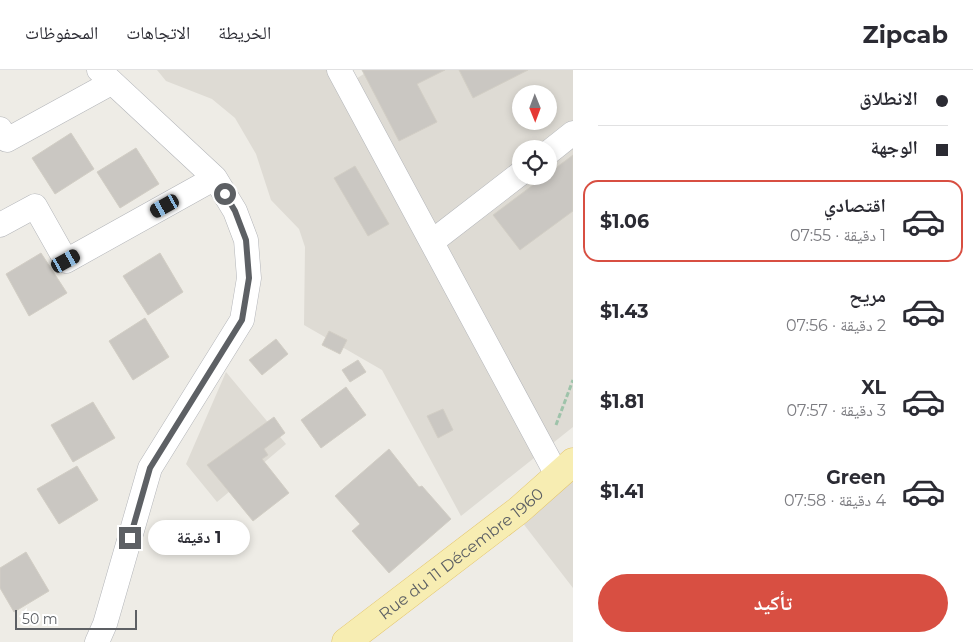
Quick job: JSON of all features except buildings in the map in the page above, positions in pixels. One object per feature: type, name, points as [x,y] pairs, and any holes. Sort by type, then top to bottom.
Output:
[{"type":"main road","name":"Rue du 11 Décembre 1960","points":[[346,642],[519,510],[565,469]]},
{"type":"street","points":[[339,70],[432,241],[565,469]]},
{"type":"street","points":[[0,129],[7,140],[105,77],[215,178],[235,211],[246,240],[249,278],[242,320],[150,468],[105,624],[97,642]]},
{"type":"street","points":[[557,146],[573,133]]},
{"type":"street","points":[[0,226],[35,206],[66,261],[215,178]]},
{"type":"street","points":[[432,241],[512,180]]},
{"type":"path","points":[[556,424],[573,380]]},
{"type":"shaded area","points":[[157,70],[341,70],[348,84],[370,70],[573,70],[573,427],[461,516],[382,370],[304,325],[305,247],[299,229],[271,200],[256,154],[235,118],[212,99],[166,81]]},
{"type":"shaded area","points":[[226,372],[286,444],[217,502],[186,464]]},
{"type":"shaded area","points":[[573,481],[573,588],[522,522]]},
{"type":"route","points":[[130,538],[150,468],[242,320],[249,278],[246,240],[235,211],[225,194]]}]
